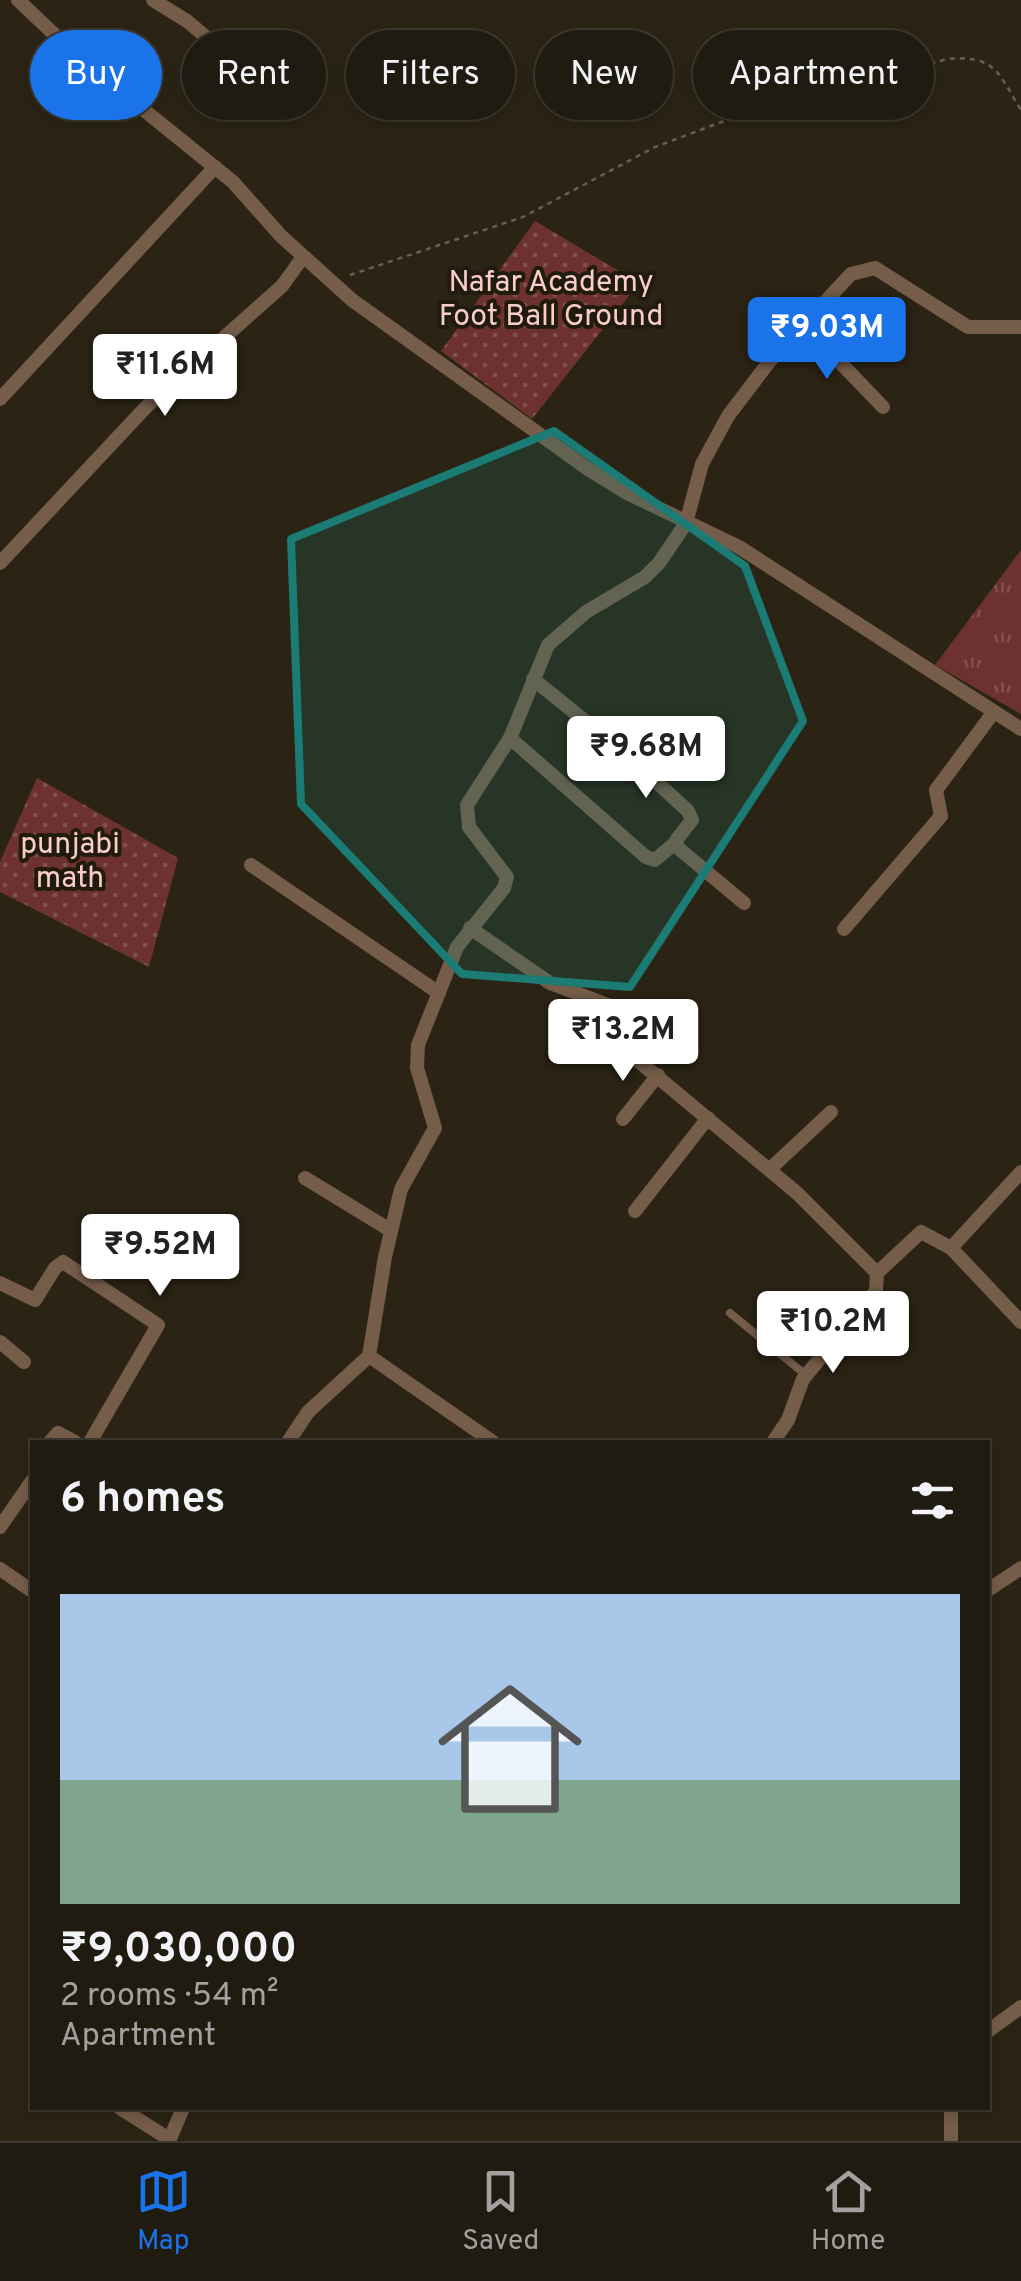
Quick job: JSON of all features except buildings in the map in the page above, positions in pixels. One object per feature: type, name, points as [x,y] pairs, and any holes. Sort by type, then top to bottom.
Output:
[{"type":"street","points":[[18,0],[62,43],[233,182],[281,236],[330,282],[588,469],[686,523],[739,547],[1021,729]]},
{"type":"street","points":[[153,0],[198,30]]},
{"type":"street","points":[[0,398],[215,166]]},
{"type":"street","points":[[0,564],[135,418],[200,355],[282,286],[303,258]]},
{"type":"street","points":[[289,1440],[308,1412],[369,1356],[390,1230],[401,1189],[435,1128],[416,1056],[457,947],[504,888],[507,877],[469,827],[467,805],[510,738],[533,679],[557,635],[586,612],[645,577],[686,523],[715,437],[769,362],[851,274],[875,268],[968,327],[1021,327]]},
{"type":"street","points":[[804,325],[883,406]]},
{"type":"street","points":[[510,738],[646,857],[654,860],[675,843],[692,820],[626,754],[533,679]]},
{"type":"street","points":[[844,928],[940,816],[936,790],[993,712]]},
{"type":"street","points":[[675,843],[744,903]]},
{"type":"street","points":[[251,865],[439,993]]},
{"type":"street","points":[[470,928],[550,983],[626,1012],[630,1020],[616,1040],[770,1169],[877,1273]]},
{"type":"street","points":[[623,1120],[658,1075]]},
{"type":"street","points":[[770,1169],[831,1112]]},
{"type":"street","points":[[636,1211],[708,1118]]},
{"type":"street","points":[[951,1248],[1021,1172]]},
{"type":"street","points":[[305,1178],[390,1230]]},
{"type":"street","points":[[773,1440],[788,1420],[806,1375],[876,1291],[877,1273],[922,1232],[951,1248],[1021,1322]]},
{"type":"street","points":[[0,1283],[35,1300],[54,1268],[63,1262],[158,1324],[91,1440]]},
{"type":"street","points":[[0,1342],[24,1362]]},
{"type":"street","points":[[369,1356],[491,1440]]},
{"type":"street","points":[[0,1527],[30,1478]]},
{"type":"street","points":[[990,1589],[1021,1568]]},
{"type":"street","points":[[0,1569],[30,1590]]},
{"type":"street","points":[[990,2030],[1021,2007]]},
{"type":"street","points":[[123,2110],[169,2140],[182,2110]]},
{"type":"street","points":[[950,2141],[951,2110]]},
{"type":"lane","points":[[730,1313],[806,1375]]},
{"type":"path","points":[[330,282],[523,216],[655,147],[756,109],[948,60],[973,57],[988,62],[1021,110]]},
{"type":"highlighted area","points":[[554,431],[745,566],[803,721],[630,987],[462,974],[301,804],[291,539]]},
{"type":"green space","name":"Nafar Academy Foot Ball Ground","points":[[535,221],[639,283],[532,419],[441,351]]},
{"type":"green space","points":[[1021,550],[1021,714],[935,665]]},
{"type":"green space","name":"punjabi math","points":[[37,778],[178,858],[149,967],[0,892],[0,862]]}]
